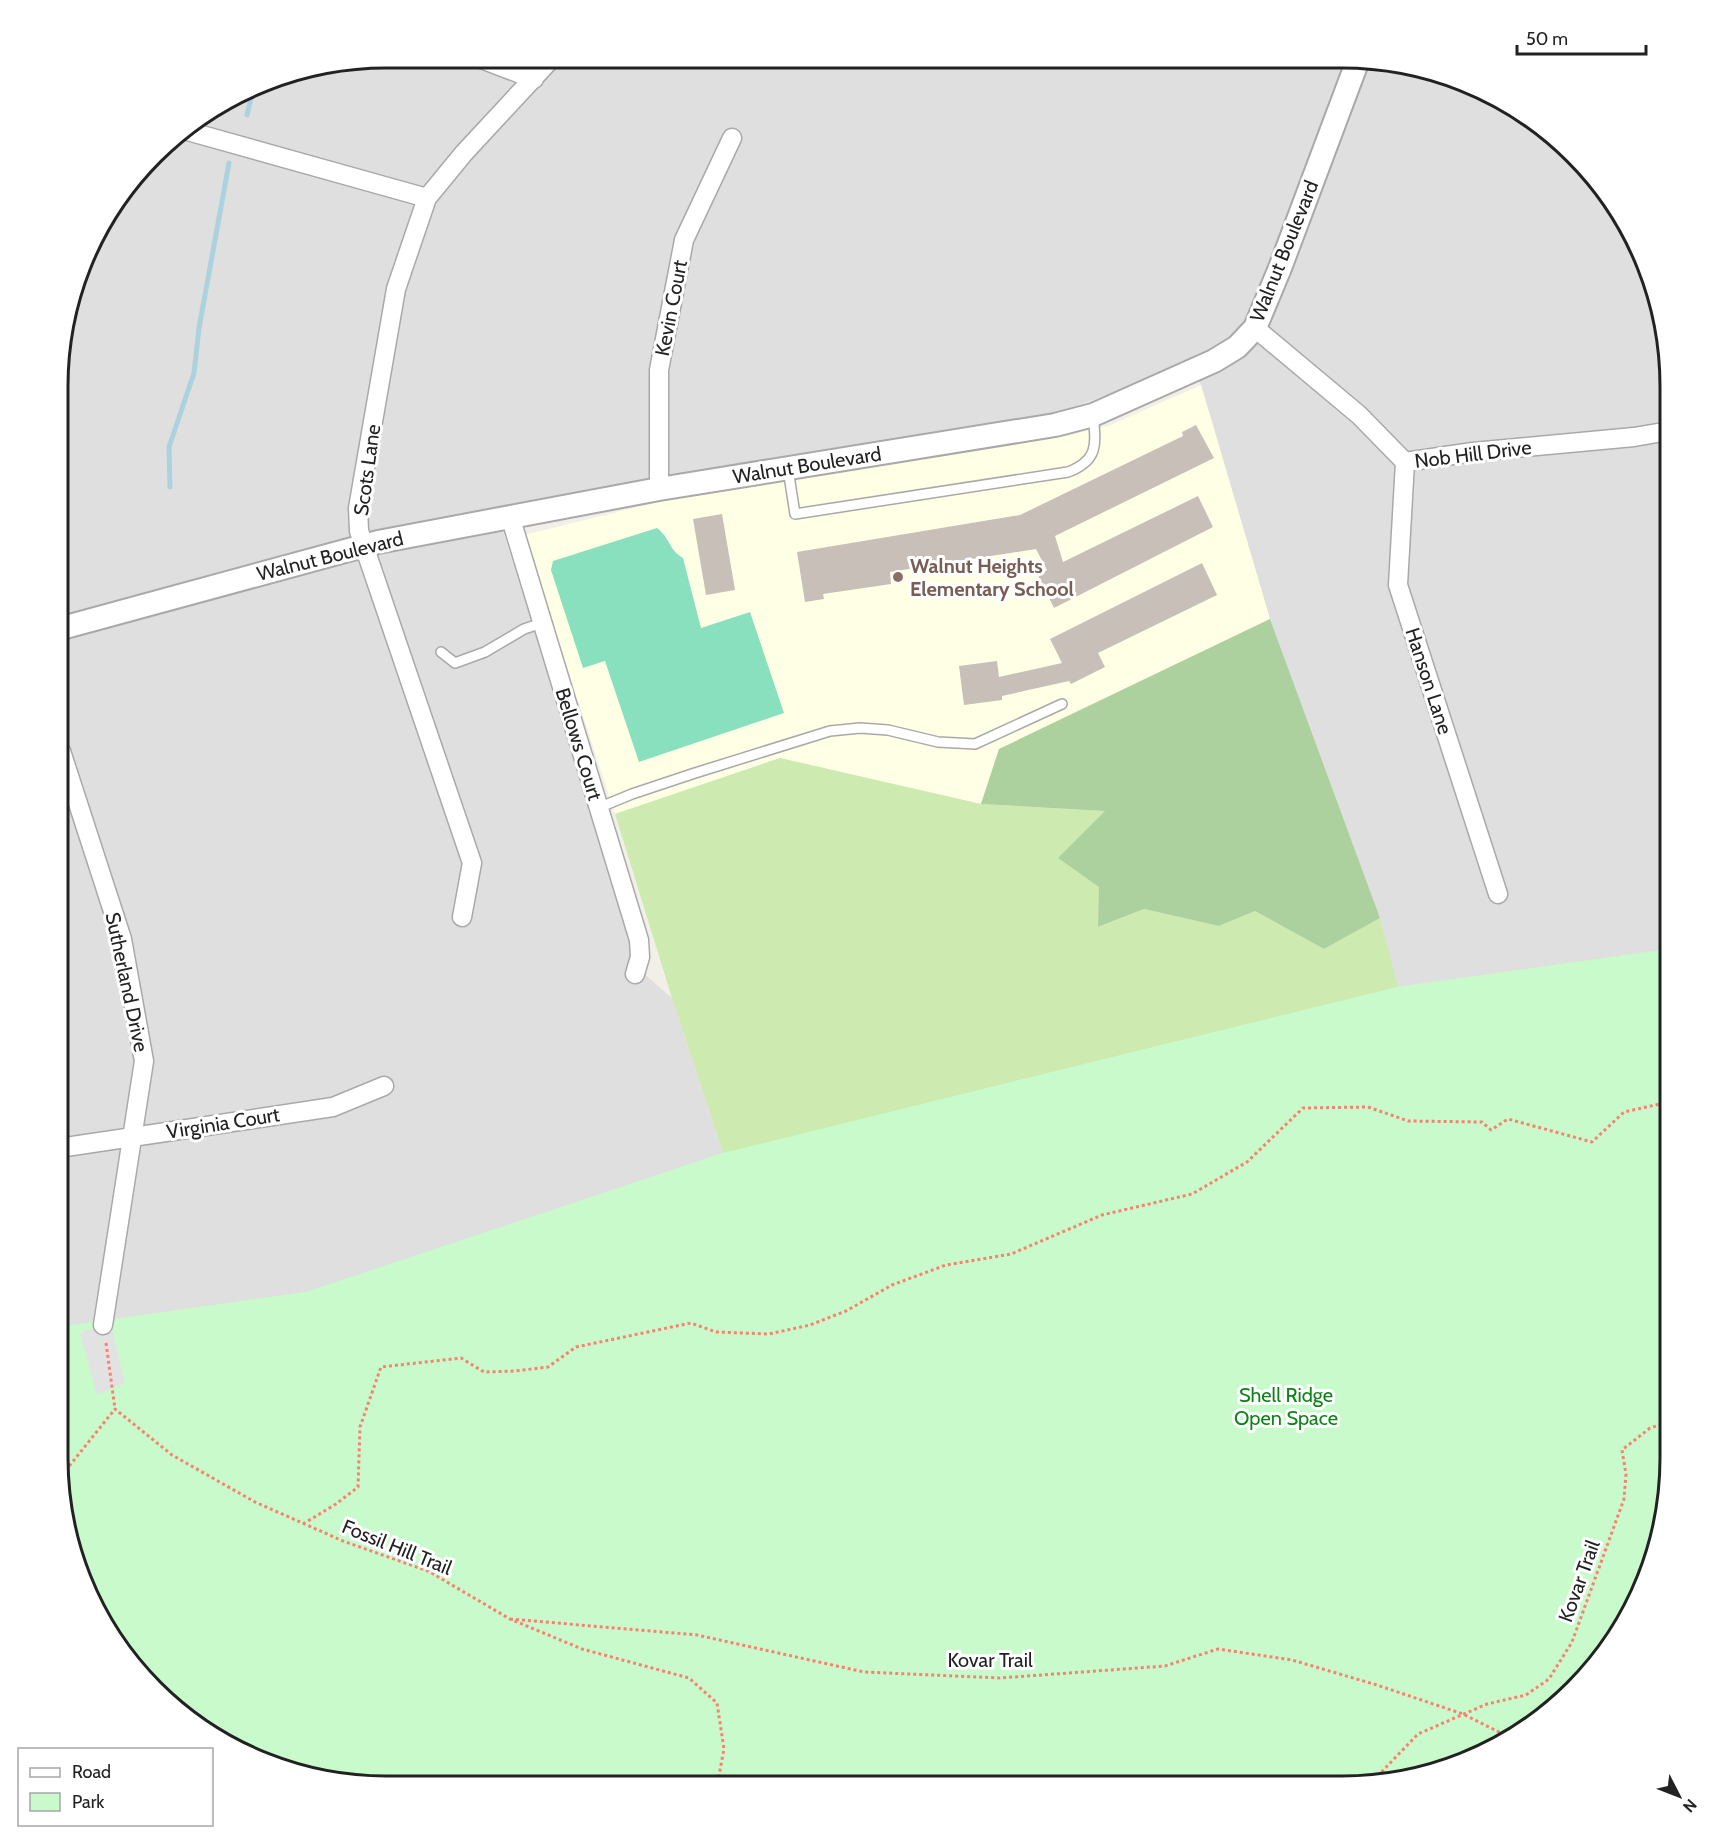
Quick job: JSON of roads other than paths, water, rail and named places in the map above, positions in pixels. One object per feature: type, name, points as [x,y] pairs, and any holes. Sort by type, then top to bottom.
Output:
[{"type":"street","points":[[505,68],[534,79]]},
{"type":"street","name":"Scots Lane","points":[[462,917],[472,863],[359,531],[358,508],[396,289],[427,198],[464,153],[544,68]]},
{"type":"street","name":"Walnut Boulevard","points":[[68,626],[364,545],[658,489],[1055,425],[1093,415],[1214,361],[1237,347],[1255,328],[1355,68]]},
{"type":"street","points":[[193,132],[427,198]]},
{"type":"street","name":"Kevin Court","points":[[658,489],[659,370],[684,240],[732,138]]},
{"type":"street","name":"Nob Hill Drive","points":[[1255,328],[1359,415],[1405,462],[1473,452],[1660,433]]},
{"type":"street","name":"Hanson Lane","points":[[1405,462],[1398,585],[1498,894]]},
{"type":"street","name":"Bellows Court","points":[[510,516],[639,940],[640,957],[635,974]]},
{"type":"street","name":"Sutherland Drive","points":[[68,773],[122,939],[144,1061],[103,1325]]},
{"type":"street","name":"Virginia Court","points":[[68,1147],[333,1107],[384,1086]]},
{"type":"lane","points":[[788,469],[795,514],[1068,472],[1082,467],[1092,454],[1096,439],[1093,415]]},
{"type":"lane","points":[[441,652],[455,663],[485,652],[524,629],[542,623]]},
{"type":"lane","points":[[598,808],[695,772],[830,731],[860,728],[888,730],[938,742],[975,744],[1062,704]]},
{"type":"waterway","points":[[247,115],[251,97]]},
{"type":"waterway","points":[[170,487],[169,447],[194,373],[199,328],[229,163]]},
{"type":"place","name":"Walnut Heights Elementary School","points":[[898,577]]},
{"type":"park label","name":"Shell Ridge Open Space","points":[[1286,1406]]}]
